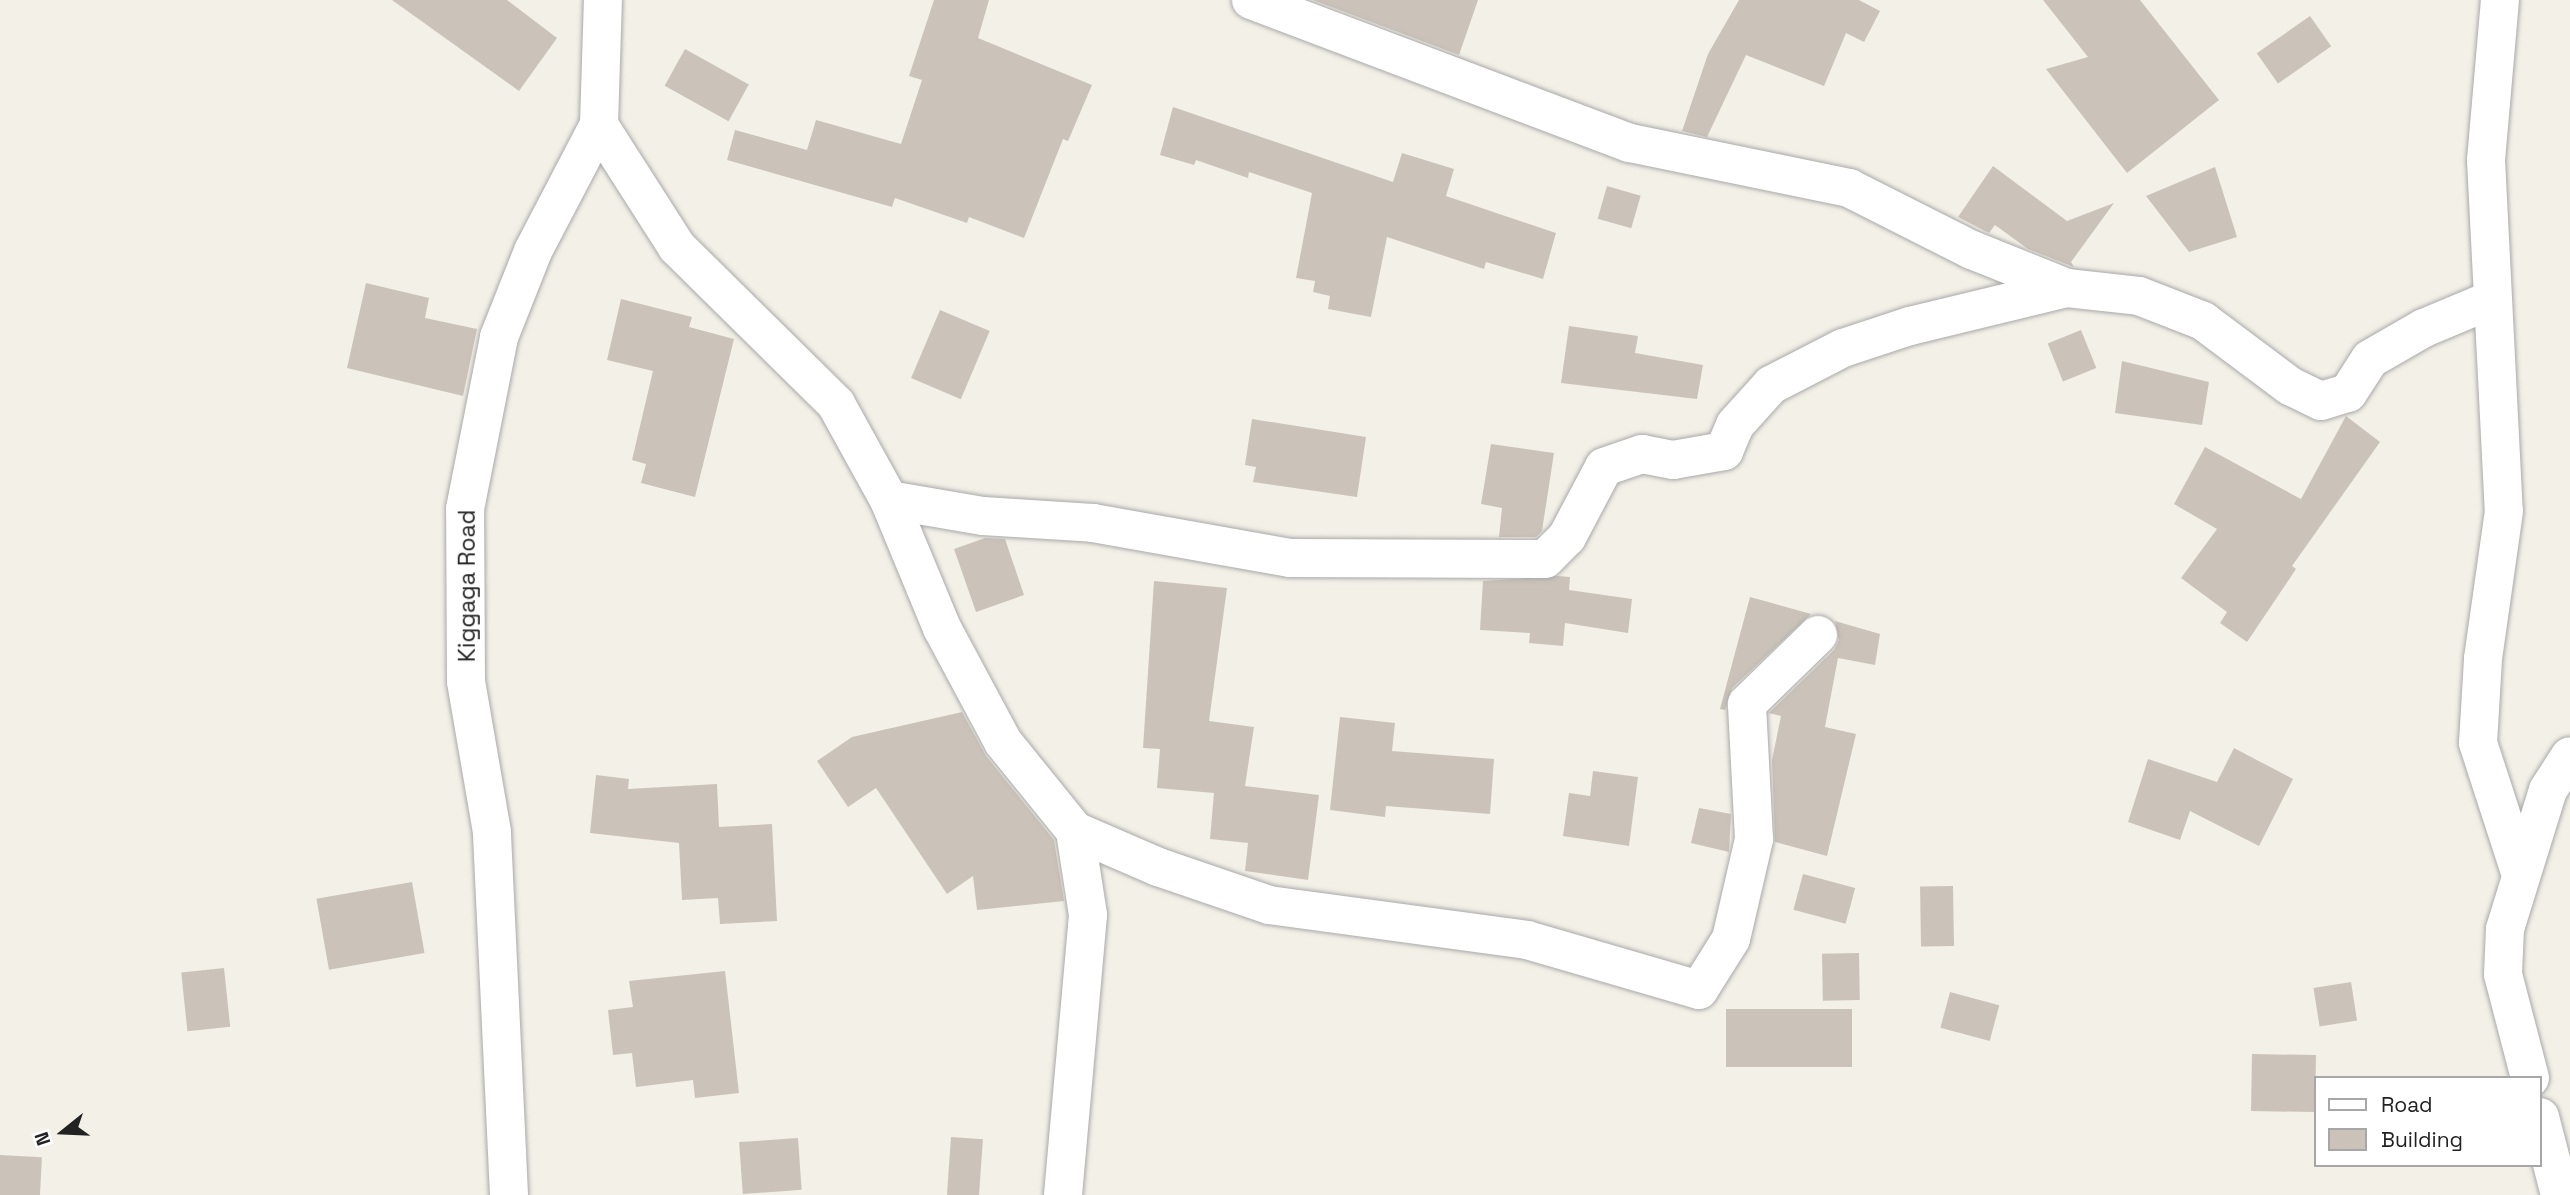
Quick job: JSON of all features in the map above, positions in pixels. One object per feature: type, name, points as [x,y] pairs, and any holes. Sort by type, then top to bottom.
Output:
[{"type":"street","name":"Kiggaga Road","points":[[509,1195],[492,832],[466,681],[465,509],[499,337],[533,251],[599,125],[603,0]]},
{"type":"street","points":[[1251,0],[1630,143],[1850,188],[1972,250],[2067,288],[2139,296],[2203,321],[2290,386],[2321,401],[2348,393],[2370,359],[2424,328],[2491,300]]},
{"type":"street","points":[[2500,0],[2486,160],[2491,300],[2504,511],[2483,659],[2478,743],[2520,872]]},
{"type":"street","points":[[599,125],[677,247],[836,404],[890,500],[942,628],[1003,742],[1075,831],[1269,905],[1527,940],[1699,990],[1731,939],[1754,839],[1747,704],[1818,635]]},
{"type":"street","points":[[890,500],[983,516],[1093,523],[1290,558],[1545,559],[1567,537],[1604,467],[1618,459],[1712,456],[1724,451],[1735,425],[1771,385],[1843,348],[2067,288]]},
{"type":"street","points":[[2529,1076],[2503,974],[2505,929],[2520,872],[2548,790],[2570,756]]},
{"type":"street","points":[[1063,1195],[1088,915],[1075,831]]},
{"type":"street","points":[[2542,1125],[2560,1195]]},
{"type":"building","points":[[392,0],[507,0],[557,38],[519,91]]},
{"type":"building","points":[[934,0],[989,0],[978,38],[1092,85],[1068,141],[1063,139],[1024,238],[969,217],[967,223],[895,198],[892,207],[727,160],[735,130],[807,150],[816,120],[901,144],[922,80],[909,76]]},
{"type":"building","points":[[1313,0],[1478,0],[1459,55]]},
{"type":"building","points":[[1739,0],[1859,0],[1880,11],[1864,42],[1846,33],[1824,86],[1746,55],[1707,137],[1682,131],[1708,54]]},
{"type":"building","points":[[2043,0],[2140,0],[2219,100],[2127,173],[2046,69],[2088,57]]},
{"type":"building","points":[[2310,16],[2331,46],[2278,84],[2257,53]]},
{"type":"building","points":[[685,49],[749,84],[728,121],[665,86]]},
{"type":"building","points":[[1173,107],[1393,182],[1402,153],[1454,169],[1446,196],[1556,233],[1543,279],[1486,262],[1484,269],[1387,237],[1371,317],[1328,309],[1330,296],[1313,292],[1315,281],[1296,278],[1312,193],[1249,172],[1248,178],[1196,160],[1194,165],[1160,155]]},
{"type":"building","points":[[1993,166],[2067,221],[2114,203],[2071,262],[2074,267],[2028,249],[1995,225],[1989,233],[1958,217]]},
{"type":"building","points":[[2215,167],[2237,237],[2189,252],[2146,196]]},
{"type":"building","points":[[1607,186],[1641,196],[1631,228],[1598,219]]},
{"type":"building","points":[[366,283],[429,298],[425,318],[477,329],[463,396],[347,368]]},
{"type":"building","points":[[621,299],[692,317],[689,327],[734,339],[695,497],[641,483],[646,464],[632,460],[653,371],[607,360]]},
{"type":"building","points":[[940,310],[990,331],[961,399],[911,378]]},
{"type":"building","points":[[1569,326],[1638,336],[1635,353],[1703,365],[1697,399],[1561,383]]},
{"type":"building","points":[[2081,330],[2096,368],[2063,382],[2048,343]]},
{"type":"building","points":[[2122,361],[2209,382],[2202,425],[2115,413]]},
{"type":"building","points":[[2346,416],[2380,442],[2292,566],[2296,569],[2247,642],[2220,623],[2227,612],[2181,578],[2217,529],[2174,504],[2205,447],[2301,499]]},
{"type":"building","points":[[1252,419],[1366,437],[1357,497],[1253,482],[1256,467],[1245,465]]},
{"type":"building","points":[[1491,444],[1554,453],[1542,531],[1536,537],[1499,537],[1502,508],[1481,504]]},
{"type":"building","points":[[985,538],[1005,539],[1024,595],[976,612],[954,549]]},
{"type":"building","points":[[1570,577],[1569,590],[1632,599],[1628,633],[1565,623],[1563,646],[1529,643],[1530,633],[1480,630],[1483,581]]},
{"type":"building","points":[[1154,581],[1227,588],[1209,721],[1254,727],[1245,786],[1319,795],[1308,880],[1245,871],[1248,843],[1210,839],[1214,793],[1157,788],[1160,749],[1143,748]]},
{"type":"building","points":[[1750,597],[1811,614],[1732,688],[1725,710],[1720,709]]},
{"type":"building","points":[[1835,621],[1880,634],[1875,665],[1838,658],[1825,727],[1856,734],[1827,856],[1775,842],[1772,760],[1781,716],[1769,713],[1834,650],[1839,640]]},
{"type":"building","points":[[962,712],[986,756],[1054,840],[1064,901],[977,910],[973,876],[947,894],[876,788],[848,807],[817,761],[852,737]]},
{"type":"building","points":[[1340,717],[1395,723],[1392,751],[1494,759],[1490,814],[1386,806],[1385,817],[1330,810]]},
{"type":"building","points":[[2234,748],[2293,779],[2259,846],[2190,811],[2180,840],[2128,822],[2148,759],[2217,782]]},
{"type":"building","points":[[1593,771],[1638,777],[1629,846],[1563,836],[1569,793],[1590,796]]},
{"type":"building","points":[[596,775],[629,779],[628,789],[717,784],[719,827],[772,824],[777,921],[720,924],[718,898],[682,900],[679,843],[590,833]]},
{"type":"building","points":[[1699,808],[1731,814],[1729,852],[1691,843]]},
{"type":"building","points":[[1803,874],[1855,888],[1846,924],[1793,910]]},
{"type":"building","points":[[412,882],[425,953],[329,970],[316,899]]},
{"type":"building","points":[[1953,886],[1954,946],[1921,947],[1920,887]]},
{"type":"building","points":[[1859,953],[1860,1000],[1823,1001],[1822,954]]},
{"type":"building","points":[[224,968],[230,1027],[187,1031],[181,972]]},
{"type":"building","points":[[725,971],[739,1093],[695,1098],[693,1080],[636,1087],[632,1053],[613,1055],[608,1010],[633,1007],[629,981]]},
{"type":"building","points":[[2351,982],[2357,1021],[2320,1026],[2313,988]]},
{"type":"building","points":[[1950,992],[1999,1005],[1990,1041],[1940,1028]]},
{"type":"building","points":[[1726,1009],[1852,1009],[1852,1067],[1726,1067]]},
{"type":"building","points":[[2252,1054],[2316,1055],[2314,1112],[2251,1111]]},
{"type":"building","points":[[951,1137],[983,1139],[979,1195],[947,1195]]},
{"type":"building","points":[[798,1138],[802,1190],[743,1194],[739,1142]]},
{"type":"building","points":[[0,1155],[42,1157],[40,1195],[0,1195]]}]
